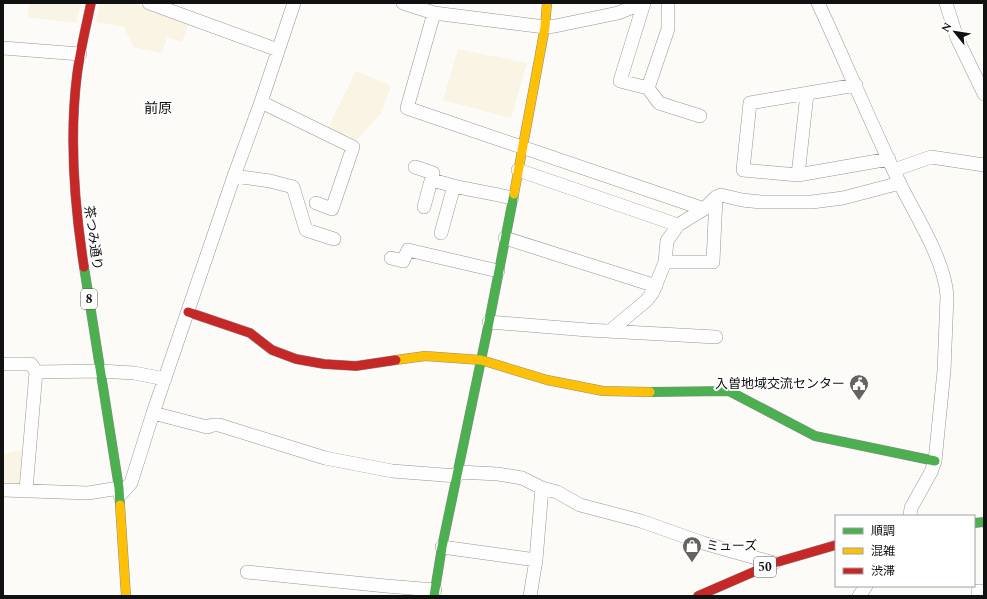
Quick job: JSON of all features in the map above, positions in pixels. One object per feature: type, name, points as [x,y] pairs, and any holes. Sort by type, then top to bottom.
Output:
[{"type":"street","name":"茶つみ通り","points":[[91,3],[80,54],[76,91],[73,178],[76,222],[120,491],[126,596]]},
{"type":"street","points":[[149,3],[278,50]]},
{"type":"street","points":[[3,490],[88,493],[120,491],[131,483],[153,413],[294,3]]},
{"type":"street","points":[[403,3],[434,13],[545,27],[618,13],[643,3]]},
{"type":"street","points":[[247,572],[386,586],[435,593],[442,547],[489,322],[512,198],[523,148],[545,27],[547,3]]},
{"type":"street","points":[[643,3],[620,81],[648,88],[659,103],[700,116]]},
{"type":"street","points":[[648,88],[668,29],[668,3]]},
{"type":"street","points":[[818,3],[900,183],[931,244],[946,284],[947,296],[944,371],[935,461],[931,472],[911,508],[910,515]]},
{"type":"street","points":[[946,3],[957,38],[984,94]]},
{"type":"street","points":[[434,13],[407,108],[704,209]]},
{"type":"street","points":[[3,48],[80,54]]},
{"type":"street","points":[[856,85],[750,103],[743,170],[798,175],[892,165],[931,156],[984,165]]},
{"type":"street","points":[[798,175],[807,94]]},
{"type":"street","points":[[261,102],[353,147],[332,209],[316,203]]},
{"type":"street","points":[[415,168],[433,173],[424,207]]},
{"type":"street","points":[[518,170],[678,225]]},
{"type":"street","points":[[234,176],[270,181],[293,187],[306,230],[334,239]]},
{"type":"street","points":[[432,180],[479,192],[512,198]]},
{"type":"street","points":[[610,331],[648,300],[654,292],[665,262],[667,241],[678,225],[704,209],[716,197],[721,195],[742,200],[761,202],[812,202],[843,198],[900,183]]},
{"type":"street","points":[[440,233],[454,186]]},
{"type":"street","points":[[665,262],[713,262],[716,197]]},
{"type":"street","points":[[505,238],[656,286]]},
{"type":"street","points":[[391,258],[403,261],[408,250],[498,271]]},
{"type":"street","points":[[188,312],[250,333],[272,350],[296,359],[324,364],[356,366],[425,356],[481,360],[547,380],[603,391],[729,391],[815,436],[935,461]]},
{"type":"street","points":[[489,322],[716,337]]},
{"type":"street","points":[[3,364],[31,364],[36,372],[26,490]]},
{"type":"street","points":[[36,372],[100,371],[134,373],[165,379]]},
{"type":"street","points":[[153,413],[208,428],[213,425],[219,425],[325,458],[392,471],[498,474],[522,478],[542,488],[557,492],[580,505],[641,521],[703,543],[774,563]]},
{"type":"street","points":[[530,596],[536,560],[542,488]]},
{"type":"street","name":"50","points":[[698,596],[774,563],[835,545]]},
{"type":"street","points":[[442,547],[536,560]]},
{"type":"street","points":[[860,596],[865,587]]},
{"type":"street","points":[[978,596],[978,591],[984,591]]},
{"type":"shaded area","points":[[29,3],[81,3],[76,23],[27,17]]},
{"type":"shaded area","points":[[100,3],[132,3],[189,23],[182,42],[167,37],[162,53],[133,47],[124,27],[96,22]]},
{"type":"shaded area","points":[[458,49],[527,63],[511,118],[443,100]]},
{"type":"shaded area","points":[[356,71],[391,86],[380,115],[356,140],[328,128]]},
{"type":"shaded area","points":[[27,450],[24,486],[3,486],[3,456],[11,452]]},
{"type":"traffic: fast","points":[[434,596],[442,547],[514,194]]},
{"type":"traffic: fast","points":[[84,267],[119,488],[120,505]]},
{"type":"traffic: fast","points":[[650,392],[729,391],[815,436],[935,461]]},
{"type":"traffic: fast","points":[[975,523],[984,522]]},
{"type":"traffic: slow","points":[[514,194],[545,27],[547,3]]},
{"type":"traffic: slow","points":[[396,360],[425,356],[481,360],[547,380],[603,391],[650,392]]},
{"type":"traffic: slow","points":[[120,505],[126,596]]},
{"type":"traffic: jam","points":[[84,267],[75,195],[73,123],[78,66],[91,3]]},
{"type":"traffic: jam","points":[[188,312],[250,333],[272,350],[296,359],[324,364],[356,366],[396,360]]},
{"type":"traffic: jam","points":[[698,596],[774,563],[835,545]]},
{"type":"place","name":"入曽地域交流センター","points":[[859,401]]},
{"type":"place","name":"ミューズ","points":[[692,563]]},
{"type":"district","name":"前原","points":[[158,108]]}]
